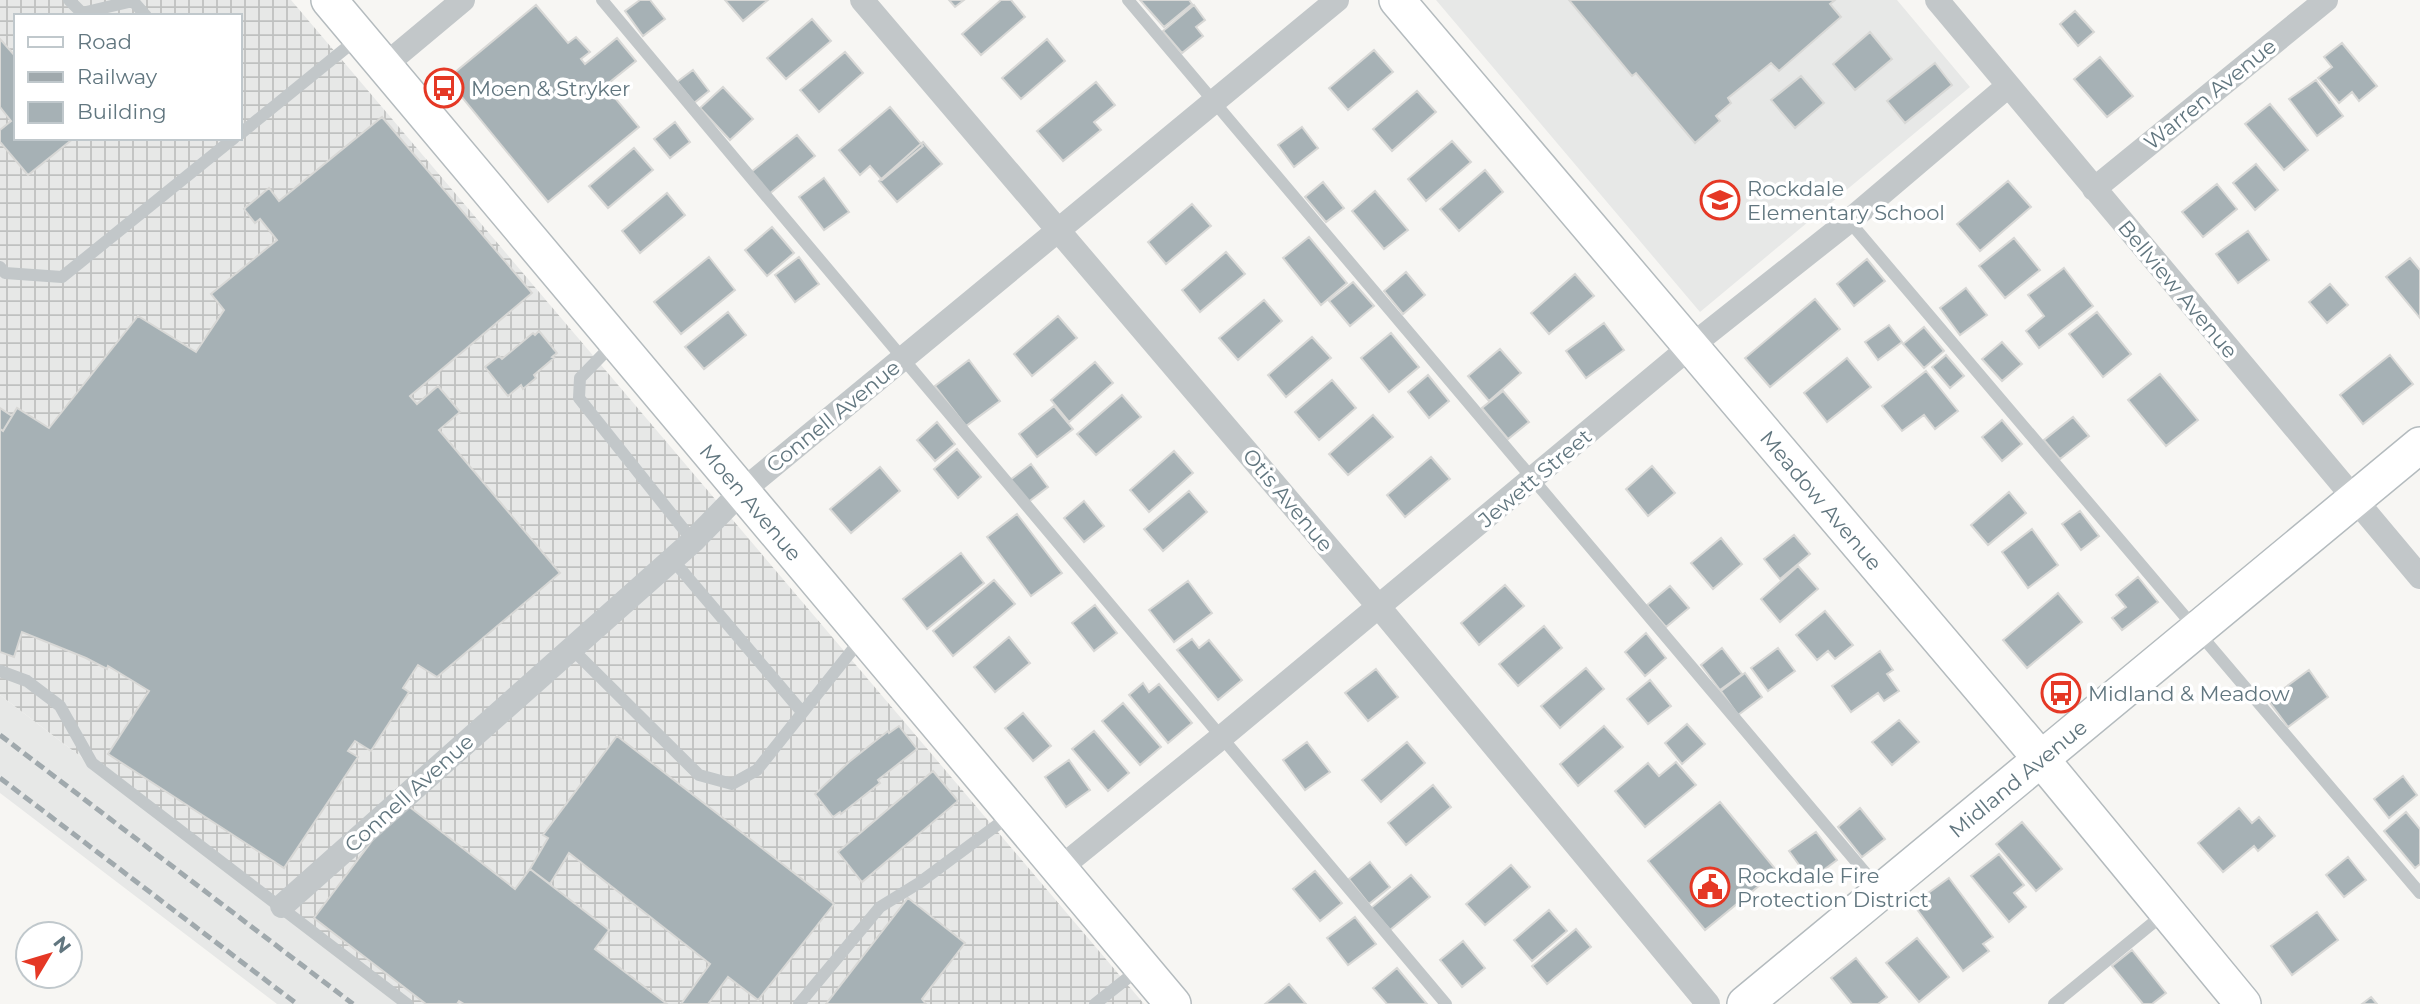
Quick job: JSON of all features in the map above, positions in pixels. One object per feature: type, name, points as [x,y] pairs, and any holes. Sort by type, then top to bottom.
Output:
[{"type":"street","name":"Moen Avenue","points":[[329,0],[1173,1004]]},
{"type":"street","points":[[384,65],[463,0]]},
{"type":"street","name":"Otis Avenue","points":[[862,0],[1379,607],[1708,1004]]},
{"type":"street","name":"Connell Avenue","points":[[282,906],[693,541],[741,492],[1337,0]]},
{"type":"street","name":"Meadow Avenue","points":[[1398,0],[2041,759],[2243,1004]]},
{"type":"street","name":"Bellview Avenue","points":[[1937,0],[2420,577]]},
{"type":"street","name":"Warren Avenue","points":[[2094,189],[2326,0]]},
{"type":"street","name":"Jewett Street","points":[[1059,869],[1533,480],[1690,347],[1849,221],[2008,86]]},
{"type":"street","name":"Midland Avenue","points":[[1745,1004],[2420,445]]},
{"type":"lane","points":[[69,0],[82,13],[134,1],[144,14]]},
{"type":"lane","points":[[602,0],[1446,1004]]},
{"type":"lane","points":[[1128,0],[1881,891]]},
{"type":"lane","points":[[242,132],[360,36]]},
{"type":"lane","points":[[0,267],[5,273],[62,277],[232,140]]},
{"type":"lane","points":[[1849,221],[2420,893]]},
{"type":"lane","points":[[615,342],[580,378],[579,398],[693,541]]},
{"type":"lane","points":[[672,559],[802,712]]},
{"type":"lane","points":[[571,649],[699,775],[732,784],[757,770],[863,636]]},
{"type":"lane","points":[[0,671],[27,681],[60,706],[92,763],[407,1004]]},
{"type":"lane","points":[[799,1004],[880,907],[919,884],[1013,814]]},
{"type":"lane","points":[[2054,1004],[2167,912]]},
{"type":"lane","points":[[1095,1004],[1142,967]]},
{"type":"shaded area","points":[[0,0],[291,0],[1144,1004],[405,1004],[0,695]]},
{"type":"shaded area","name":"Rockdale Elementary School","points":[[1436,0],[1897,0],[1970,87],[1700,312]]},
{"type":"shaded area","points":[[0,695],[404,1004],[277,1004],[0,793]]},
{"type":"building","points":[[640,0],[650,0],[665,19],[643,36],[625,11]]},
{"type":"building","points":[[725,0],[768,0],[743,21]]},
{"type":"building","points":[[949,0],[964,0],[955,7]]},
{"type":"building","points":[[1001,0],[1011,0],[1025,17],[981,55],[962,34]]},
{"type":"building","points":[[1140,0],[1189,0],[1192,4],[1164,27]]},
{"type":"building","name":"Rockdale Elementary School","points":[[1569,0],[1835,0],[1830,4],[1841,17],[1779,71],[1771,63],[1728,98],[1731,103],[1716,116],[1720,121],[1695,143],[1636,73],[1632,76]]},
{"type":"building","points":[[536,5],[568,43],[576,37],[590,52],[581,59],[585,64],[617,38],[636,61],[605,86],[639,127],[548,202],[447,79]]},
{"type":"building","points":[[1194,5],[1205,20],[1196,27],[1203,36],[1182,53],[1163,31]]},
{"type":"building","points":[[2075,11],[2094,32],[2078,46],[2060,24]]},
{"type":"building","points":[[812,19],[831,41],[786,79],[767,58]]},
{"type":"building","points":[[1870,32],[1892,59],[1855,90],[1833,64]]},
{"type":"building","points":[[0,39],[14,55],[14,140],[72,140],[28,175],[0,142],[0,130],[11,121],[0,107]]},
{"type":"building","points":[[1047,39],[1065,61],[1021,99],[1002,78]]},
{"type":"building","points":[[2342,43],[2377,86],[2359,101],[2352,92],[2339,103],[2318,78],[2332,67],[2324,57]]},
{"type":"building","points":[[1374,50],[1393,72],[1348,110],[1329,88]]},
{"type":"building","points":[[845,52],[863,73],[819,112],[800,90]]},
{"type":"building","points":[[2100,57],[2133,96],[2107,117],[2074,79]]},
{"type":"building","points":[[1935,63],[1952,85],[1905,123],[1887,101]]},
{"type":"building","points":[[693,70],[709,91],[694,103],[677,82]]},
{"type":"building","points":[[1801,76],[1824,103],[1795,128],[1771,100]]},
{"type":"building","points":[[2316,80],[2343,116],[2317,136],[2289,99]]},
{"type":"building","points":[[1096,82],[1115,105],[1094,122],[1101,130],[1063,161],[1037,131]]},
{"type":"building","points":[[723,87],[753,119],[730,140],[700,108]]},
{"type":"building","points":[[1417,91],[1436,112],[1392,151],[1373,129]]},
{"type":"building","points":[[2270,104],[2308,150],[2284,170],[2245,124]]},
{"type":"building","points":[[890,107],[923,146],[882,180],[870,166],[860,175],[839,150]]},
{"type":"building","points":[[382,117],[532,293],[410,396],[417,404],[438,386],[460,412],[439,430],[560,573],[437,677],[418,665],[403,688],[409,692],[371,751],[355,741],[348,751],[358,757],[284,868],[108,754],[149,691],[108,666],[107,669],[22,632],[14,657],[0,652],[0,429],[3,431],[17,408],[49,428],[138,316],[196,352],[224,310],[211,294],[277,240],[260,219],[255,223],[244,209],[269,188],[279,201]]},
{"type":"building","points":[[675,122],[690,142],[670,158],[654,139]]},
{"type":"building","points":[[1302,127],[1318,148],[1294,167],[1278,145]]},
{"type":"building","points":[[797,135],[815,156],[768,195],[750,173]]},
{"type":"building","points":[[1452,141],[1471,162],[1426,201],[1408,179]]},
{"type":"building","points":[[923,142],[942,164],[897,202],[879,181]]},
{"type":"building","points":[[634,148],[653,170],[608,208],[589,186]]},
{"type":"building","points":[[2256,164],[2278,190],[2255,210],[2233,183]]},
{"type":"building","points":[[1485,170],[1503,192],[1459,231],[1440,209]]},
{"type":"building","points":[[824,178],[849,212],[824,230],[799,197]]},
{"type":"building","points":[[2008,181],[2031,207],[1980,251],[1957,224]]},
{"type":"building","points":[[1323,182],[1344,208],[1326,222],[1305,197]]},
{"type":"building","points":[[2217,184],[2237,209],[2203,237],[2182,212]]},
{"type":"building","points":[[1375,191],[1408,230],[1384,249],[1352,211]]},
{"type":"building","points":[[667,193],[685,215],[640,253],[622,231]]},
{"type":"building","points":[[1192,204],[1211,226],[1166,264],[1148,242]]},
{"type":"building","points":[[772,227],[794,253],[767,276],[745,250]]},
{"type":"building","points":[[2248,231],[2269,260],[2238,283],[2216,254]]},
{"type":"building","points":[[1309,237],[1347,283],[1321,305],[1283,258]]},
{"type":"building","points":[[2014,238],[2040,270],[2005,298],[1979,266]]},
{"type":"building","points":[[1226,252],[1245,274],[1200,312],[1182,290]]},
{"type":"building","points":[[709,257],[735,290],[681,334],[654,302]]},
{"type":"building","points":[[799,257],[819,284],[795,302],[775,275]]},
{"type":"building","points":[[2410,258],[2420,270],[2420,318],[2386,277]]},
{"type":"building","points":[[1867,259],[1885,281],[1854,306],[1837,284]]},
{"type":"building","points":[[2064,268],[2093,306],[2039,348],[2026,331],[2044,316],[2028,295]]},
{"type":"building","points":[[1406,272],[1425,295],[1403,314],[1384,291]]},
{"type":"building","points":[[1575,274],[1594,296],[1549,334],[1531,313]]},
{"type":"building","points":[[1353,282],[1374,306],[1350,326],[1329,301]]},
{"type":"building","points":[[2330,284],[2348,305],[2327,323],[2309,302]]},
{"type":"building","points":[[1966,288],[1987,315],[1960,335],[1940,308]]},
{"type":"building","points":[[1815,299],[1840,329],[1770,387],[1745,358]]},
{"type":"building","points":[[1264,300],[1282,321],[1238,360],[1219,338]]},
{"type":"building","points":[[728,312],[746,335],[704,369],[685,347]]},
{"type":"building","points":[[2097,312],[2131,354],[2103,377],[2069,334]]},
{"type":"building","points":[[1058,316],[1077,338],[1032,376],[1014,354]]},
{"type":"building","points":[[1604,323],[1624,350],[1586,378],[1566,351]]},
{"type":"building","points":[[1889,325],[1902,342],[1878,360],[1865,342]]},
{"type":"building","points":[[1924,327],[1944,351],[1924,368],[1903,344]]},
{"type":"building","points":[[539,331],[557,353],[534,375],[536,378],[523,389],[521,385],[508,396],[485,367],[499,356],[502,359]]},
{"type":"building","points":[[1391,333],[1419,367],[1389,392],[1361,358]]},
{"type":"building","points":[[1312,337],[1331,358],[1286,397],[1268,375]]},
{"type":"building","points":[[2002,342],[2022,364],[2002,381],[1982,359]]},
{"type":"building","points":[[1500,349],[1521,373],[1489,401],[1468,376]]},
{"type":"building","points":[[1946,355],[1964,376],[1950,388],[1932,367]]},
{"type":"building","points":[[2390,355],[2413,384],[2363,424],[2340,395]]},
{"type":"building","points":[[1847,358],[1871,387],[1827,422],[1804,393]]},
{"type":"building","points":[[969,360],[1000,401],[966,426],[935,386]]},
{"type":"building","points":[[1095,362],[1113,383],[1069,422],[1051,400]]},
{"type":"building","points":[[1926,371],[1958,411],[1935,429],[1924,415],[1902,431],[1882,406]]},
{"type":"building","points":[[2160,374],[2198,420],[2166,446],[2128,400]]},
{"type":"building","points":[[1428,375],[1449,401],[1429,418],[1408,392]]},
{"type":"building","points":[[1332,380],[1356,408],[1319,440],[1295,412]]},
{"type":"building","points":[[1503,391],[1529,422],[1508,439],[1482,408]]},
{"type":"building","points":[[1122,395],[1141,417],[1096,455],[1077,434]]},
{"type":"building","points":[[1054,406],[1073,429],[1037,457],[1019,434]]},
{"type":"building","points":[[0,408],[12,416],[3,431],[0,429]]},
{"type":"building","points":[[1373,415],[1393,437],[1348,475],[1329,454]]},
{"type":"building","points":[[2073,417],[2089,436],[2060,459],[2044,440]]},
{"type":"building","points":[[2002,420],[2022,444],[2002,461],[1982,437]]},
{"type":"building","points":[[937,422],[955,444],[935,461],[917,440]]},
{"type":"building","points":[[957,449],[981,477],[958,498],[934,469]]},
{"type":"building","points":[[1174,451],[1193,473],[1149,512],[1130,490]]},
{"type":"building","points":[[1431,457],[1450,479],[1405,517],[1387,495]]},
{"type":"building","points":[[1031,464],[1048,487],[1027,503],[1010,480]]},
{"type":"building","points":[[1652,466],[1675,493],[1648,516],[1626,489]]},
{"type":"building","points":[[880,467],[900,491],[851,533],[830,509]]},
{"type":"building","points":[[1189,491],[1207,512],[1163,551],[1144,529]]},
{"type":"building","points":[[2009,492],[2026,513],[1988,545],[1971,525]]},
{"type":"building","points":[[1084,501],[1104,526],[1084,542],[1064,518]]},
{"type":"building","points":[[2080,511],[2099,536],[2081,550],[2062,524]]},
{"type":"building","points":[[1017,514],[1062,573],[1031,596],[987,537]]},
{"type":"building","points":[[2032,529],[2058,565],[2028,588],[2002,552]]},
{"type":"building","points":[[1794,535],[1810,554],[1780,579],[1764,559]]},
{"type":"building","points":[[1721,538],[1742,564],[1713,589],[1691,563]]},
{"type":"building","points":[[961,553],[984,583],[927,629],[903,599]]},
{"type":"building","points":[[1798,566],[1818,589],[1780,622],[1761,599]]},
{"type":"building","points":[[2138,577],[2158,602],[2122,630],[2112,618],[2126,607],[2116,595]]},
{"type":"building","points":[[994,580],[1015,604],[953,656],[933,631]]},
{"type":"building","points":[[1188,581],[1212,613],[1174,642],[1149,610]]},
{"type":"building","points":[[1505,585],[1524,606],[1479,645],[1461,623]]},
{"type":"building","points":[[1670,586],[1689,608],[1666,627],[1647,605]]},
{"type":"building","points":[[2058,593],[2082,622],[2027,668],[2003,640]]},
{"type":"building","points":[[1095,605],[1117,633],[1094,651],[1072,623]]},
{"type":"building","points":[[1825,611],[1853,645],[1835,659],[1828,651],[1817,660],[1796,635]]},
{"type":"building","points":[[1544,626],[1562,648],[1518,686],[1499,664]]},
{"type":"building","points":[[1646,633],[1666,658],[1645,676],[1625,652]]},
{"type":"building","points":[[1009,637],[1030,663],[995,692],[974,667]]},
{"type":"building","points":[[1192,639],[1199,648],[1209,640],[1242,680],[1218,700],[1177,650]]},
{"type":"building","points":[[1722,648],[1742,674],[1720,690],[1701,665]]},
{"type":"building","points":[[1778,648],[1795,671],[1768,691],[1751,668]]},
{"type":"building","points":[[1880,651],[1893,670],[1887,674],[1899,691],[1884,701],[1878,693],[1851,712],[1832,686]]},
{"type":"building","points":[[1586,668],[1604,689],[1560,728],[1541,706]]},
{"type":"building","points":[[1376,669],[1398,697],[1368,721],[1345,693]]},
{"type":"building","points":[[2309,670],[2328,697],[2288,727],[2268,700]]},
{"type":"building","points":[[1745,673],[1762,697],[1738,715],[1721,691]]},
{"type":"building","points":[[1650,680],[1671,706],[1648,724],[1627,699]]},
{"type":"building","points":[[1143,683],[1149,692],[1159,684],[1192,723],[1168,743],[1129,695]]},
{"type":"building","points":[[1123,703],[1161,747],[1140,765],[1102,721]]},
{"type":"building","points":[[1023,713],[1051,746],[1033,761],[1005,728]]},
{"type":"building","points":[[1899,720],[1919,742],[1892,765],[1872,742]]},
{"type":"building","points":[[1687,724],[1705,744],[1682,764],[1665,743]]},
{"type":"building","points":[[899,726],[917,749],[878,780],[880,783],[841,814],[840,812],[833,817],[815,794],[849,762],[888,731],[889,733]]},
{"type":"building","points":[[1604,726],[1623,747],[1578,786],[1560,764]]},
{"type":"building","points":[[1094,731],[1129,773],[1108,791],[1072,749]]},
{"type":"building","points":[[617,736],[834,904],[758,1000],[728,977],[708,1004],[681,1004],[710,964],[569,853],[550,884],[530,869],[548,838],[543,835]]},
{"type":"building","points":[[1307,742],[1330,772],[1305,790],[1283,760]]},
{"type":"building","points":[[1407,742],[1425,763],[1381,802],[1362,780]]},
{"type":"building","points":[[1069,760],[1090,790],[1066,807],[1045,777]]},
{"type":"building","points":[[1676,762],[1696,785],[1645,827],[1615,791],[1648,763],[1659,776]]},
{"type":"building","points":[[933,771],[958,801],[862,882],[838,852]]},
{"type":"building","points":[[2403,776],[2417,795],[2389,818],[2374,799]]},
{"type":"building","points":[[1433,785],[1451,807],[1406,845],[1388,823]]},
{"type":"building","points":[[402,801],[515,889],[530,869],[609,930],[595,949],[667,1004],[464,1004],[459,1001],[457,1004],[426,1004],[314,918]]},
{"type":"building","points":[[1720,802],[1777,871],[1705,930],[1648,861]]},
{"type":"building","points":[[1860,808],[1885,839],[1862,857],[1838,827]]},
{"type":"building","points":[[2239,808],[2252,823],[2259,817],[2275,836],[2258,851],[2254,846],[2223,872],[2198,843]]},
{"type":"building","points":[[2406,812],[2420,829],[2420,864],[2415,868],[2384,831]]},
{"type":"building","points":[[2022,822],[2062,869],[2036,891],[1996,844]]},
{"type":"building","points":[[1816,832],[1837,860],[1810,880],[1789,851]]},
{"type":"building","points":[[1999,854],[2024,885],[2014,893],[2026,907],[2009,922],[1971,876]]},
{"type":"building","points":[[2348,857],[2366,880],[2344,897],[2326,875]]},
{"type":"building","points":[[1370,862],[1390,887],[1369,904],[1349,879]]},
{"type":"building","points":[[1511,865],[1530,887],[1485,925],[1466,904]]},
{"type":"building","points":[[1315,871],[1342,903],[1320,921],[1293,889]]},
{"type":"building","points":[[1411,875],[1430,897],[1390,930],[1371,908]]},
{"type":"building","points":[[1949,878],[1993,937],[1983,944],[1989,951],[1963,971],[1913,904]]},
{"type":"building","points":[[908,898],[965,943],[922,999],[926,1004],[826,1004]]},
{"type":"building","points":[[1549,910],[1567,931],[1532,961],[1514,940]]},
{"type":"building","points":[[2317,912],[2338,940],[2292,975],[2271,946]]},
{"type":"building","points":[[1355,917],[1376,944],[1348,965],[1327,938]]},
{"type":"building","points":[[1576,929],[1591,947],[1547,984],[1532,966]]},
{"type":"building","points":[[1917,938],[1949,977],[1919,1002],[1886,963]]},
{"type":"building","points":[[1463,941],[1485,968],[1462,987],[1440,960]]},
{"type":"building","points":[[2132,950],[2166,993],[2152,1004],[2143,1004],[2112,966]]},
{"type":"building","points":[[1856,958],[1887,997],[1878,1004],[1852,1004],[1831,978]]},
{"type":"building","points":[[1397,968],[1427,1004],[1387,1004],[1373,988]]},
{"type":"building","points":[[1289,984],[1306,1004],[1265,1004]]},
{"type":"building","points":[[2371,997],[2377,1004],[2362,1004]]},
{"type":"railway","points":[[0,735],[353,1004]]},
{"type":"railway","points":[[0,778],[297,1004]]},
{"type":"place","name":"Moen & Stryker","points":[[444,88]]},
{"type":"place","name":"Rockdale Elementary School","points":[[1720,200]]},
{"type":"place","name":"Midland & Meadow","points":[[2061,693]]},
{"type":"place","name":"Rockdale Fire Protection District","points":[[1710,887]]}]
